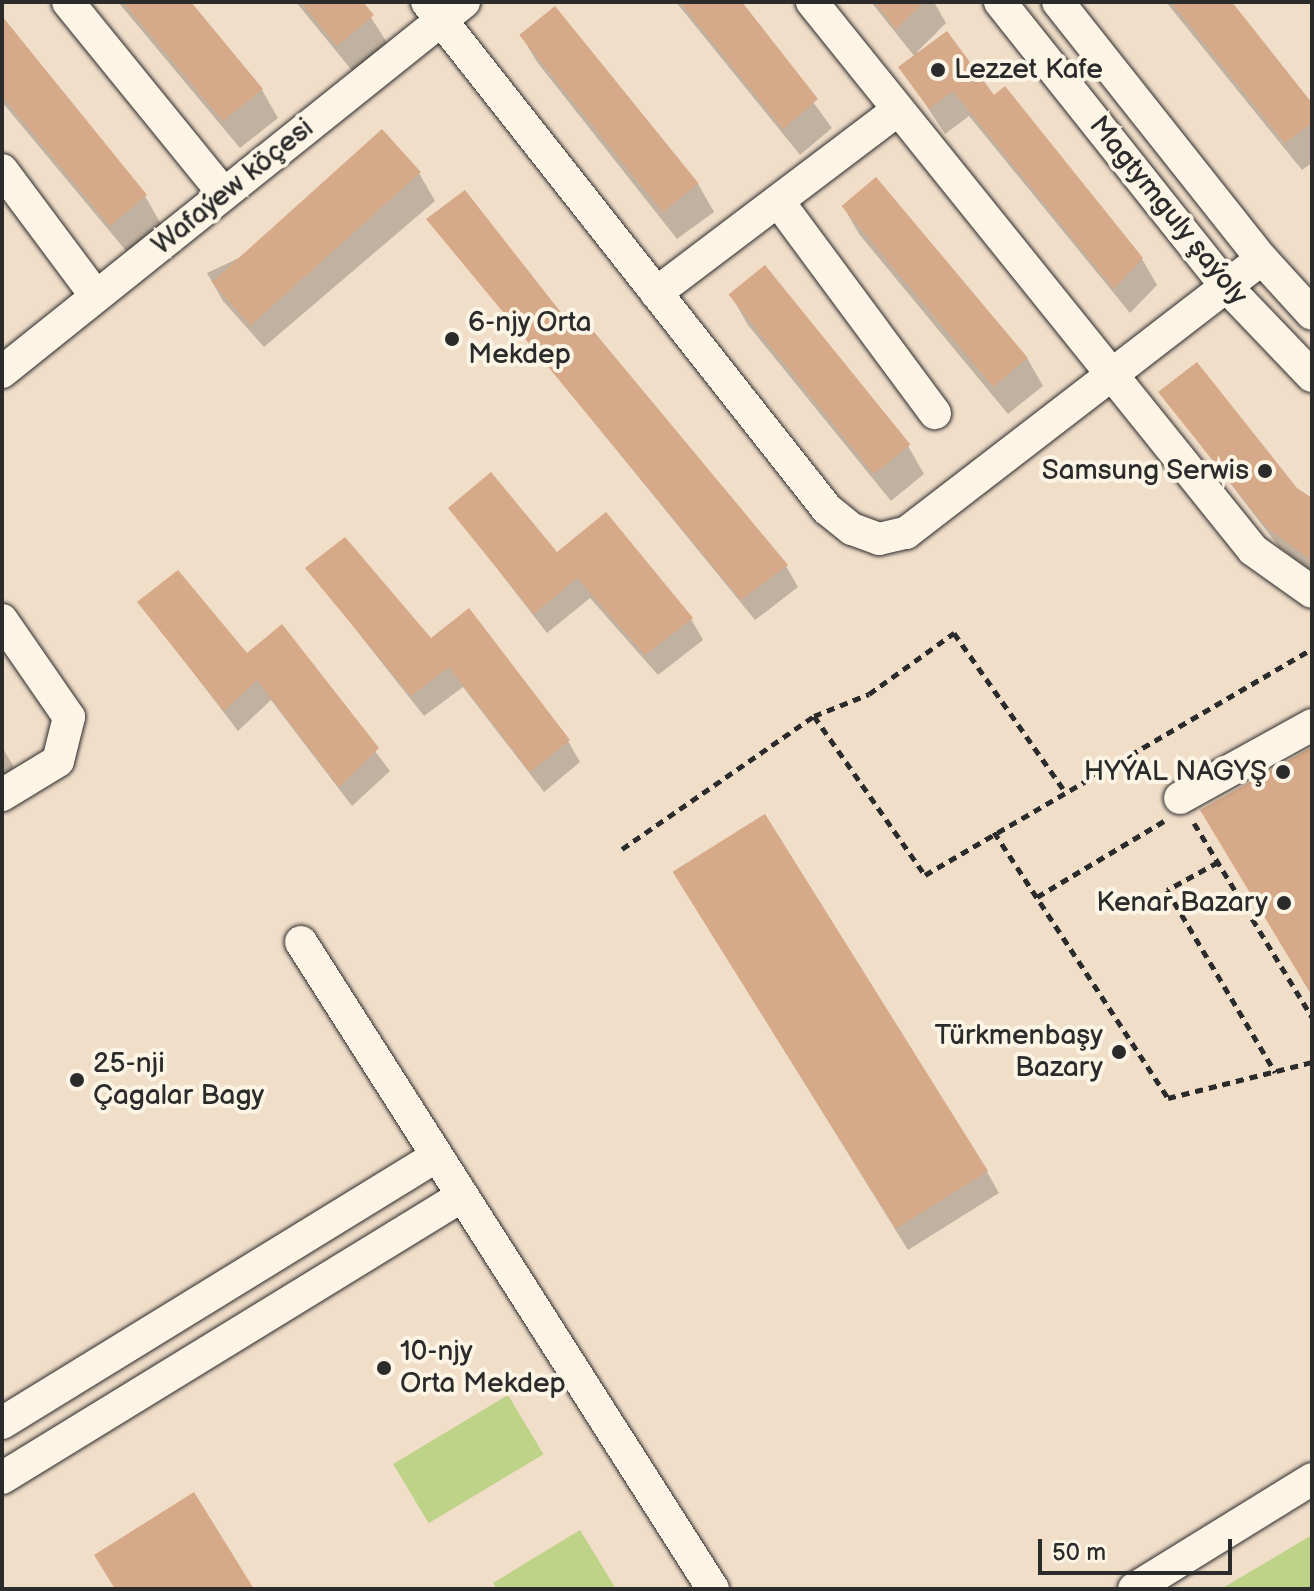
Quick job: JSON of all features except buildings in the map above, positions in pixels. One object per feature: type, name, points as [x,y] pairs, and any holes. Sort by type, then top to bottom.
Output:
[{"type":"street","points":[[68,2],[224,194]]},
{"type":"street","points":[[812,2],[1110,377],[1253,550],[1312,592]]},
{"type":"street","name":"Magtymguly şaýoly","points":[[1000,2],[1225,285],[1312,376]]},
{"type":"street","name":"Magtymguly şaýoly","points":[[1058,2],[1262,259],[1312,314]]},
{"type":"street","points":[[444,8],[656,293],[827,509],[852,529],[879,539],[906,533],[1262,259]]},
{"type":"street","name":"Wafaýew köçesi","points":[[2,372],[224,194],[444,8]]},
{"type":"street","points":[[656,293],[897,111]]},
{"type":"street","points":[[2,170],[96,296]]},
{"type":"street","points":[[778,201],[935,413]]},
{"type":"street","points":[[2,620],[69,717],[58,761],[2,795]]},
{"type":"street","points":[[1183,803],[1312,725]]},
{"type":"street","points":[[301,942],[713,1589]]},
{"type":"street","points":[[2,1423],[437,1156]]},
{"type":"street","points":[[2,1478],[462,1196]]},
{"type":"street","points":[[1134,1589],[1312,1479]]},
{"type":"path","points":[[622,849],[814,716],[869,694],[954,633],[1064,790]]},
{"type":"path","points":[[814,716],[925,875],[1064,790],[1312,649]]},
{"type":"path","points":[[1037,897],[1183,803],[1312,1017]]},
{"type":"path","points":[[994,832],[1168,1098],[1312,1062]]},
{"type":"path","points":[[1218,862],[1167,890],[1275,1072]]},
{"type":"green space","points":[[508,1395],[544,1454],[429,1523],[393,1464]]},
{"type":"green space","points":[[580,1530],[616,1589],[497,1589],[493,1583]]},
{"type":"green space","points":[[1312,1535],[1312,1589],[1221,1589]]},
{"type":"place","name":"Lezzet Kafe","points":[[938,70]]},
{"type":"place","name":"6-njy Orta Mekdep","points":[[452,339]]},
{"type":"place","name":"Samsung Serwis","points":[[1265,471]]},
{"type":"place","name":"HYÝAL NAGYŞ","points":[[1283,772]]},
{"type":"place","name":"Kenar Bazary","points":[[1284,903]]},
{"type":"place","name":"Türkmenbaşy Bazary","points":[[1119,1052]]},
{"type":"place","name":"25-nji Çagalar Bagy","points":[[77,1080]]},
{"type":"place","name":"10-njy Orta Mekdep","points":[[384,1368]]}]
